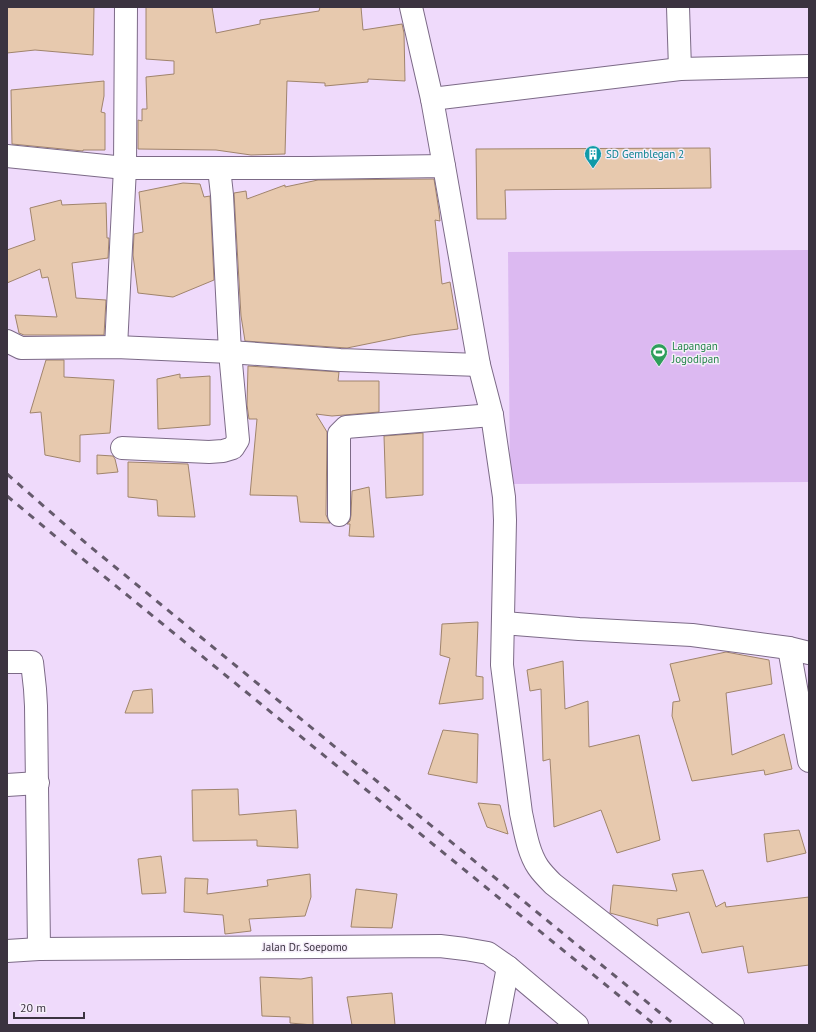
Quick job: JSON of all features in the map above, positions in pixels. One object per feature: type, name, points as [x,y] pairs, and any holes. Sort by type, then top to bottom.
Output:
[{"type":"street","points":[[116,347],[125,168],[126,7]]},
{"type":"street","points":[[411,7],[432,99],[479,365],[492,416],[504,497],[505,520],[502,665],[521,813],[526,836],[538,868],[553,884],[720,1021]]},
{"type":"street","points":[[678,7],[680,69]]},
{"type":"street","points":[[432,99],[680,69],[809,66]]},
{"type":"street","points":[[7,156],[125,168],[444,166]]},
{"type":"street","points":[[122,448],[208,452],[223,451],[233,448],[238,440],[230,352],[222,195],[219,168]]},
{"type":"street","points":[[7,341],[21,348],[116,347],[230,352],[340,360],[479,365]]},
{"type":"street","points":[[339,515],[339,434],[346,428],[492,416]]},
{"type":"street","points":[[503,623],[692,635],[799,650],[809,761]]},
{"type":"street","points":[[7,662],[32,662],[35,689],[38,783],[39,949]]},
{"type":"street","points":[[7,785],[38,783]]},
{"type":"street","name":"Jalan Dr. Soepomo","points":[[7,951],[39,949],[440,946],[465,949],[488,953],[508,967],[577,1025]]},
{"type":"street","points":[[497,1025],[508,967]]},
{"type":"shaded area","name":"Lapangan Jogodipan","points":[[809,250],[809,482],[510,484],[508,252]]},
{"type":"building","points":[[7,7],[94,7],[93,55],[35,50],[7,53]]},
{"type":"building","points":[[146,7],[212,7],[216,33],[260,24],[260,20],[319,11],[320,7],[361,7],[363,30],[402,24],[404,33],[405,81],[368,79],[368,82],[325,86],[325,83],[287,81],[285,154],[251,155],[216,150],[138,149],[138,120],[142,121],[142,109],[147,109],[146,77],[174,74],[174,61],[146,59]]},
{"type":"building","points":[[104,81],[104,96],[101,112],[105,113],[105,150],[83,151],[12,144],[11,90]]},
{"type":"building","name":"SD Gemblegan 2","points":[[710,148],[711,188],[505,190],[506,219],[477,219],[476,149]]},
{"type":"building","points":[[434,179],[440,221],[435,220],[442,284],[450,282],[458,329],[411,335],[347,348],[245,341],[241,316],[234,193],[246,191],[247,199],[285,185],[285,187],[318,180]]},
{"type":"building","points":[[183,183],[200,184],[204,197],[210,196],[214,280],[173,297],[138,293],[133,255],[134,234],[143,232],[139,192]]},
{"type":"building","points":[[61,200],[62,205],[106,203],[107,238],[109,238],[108,258],[72,263],[76,298],[106,300],[104,335],[24,335],[19,333],[15,315],[57,317],[48,277],[42,278],[40,269],[7,283],[7,250],[35,240],[30,208]]},
{"type":"building","points":[[46,360],[64,360],[64,377],[114,380],[110,433],[80,435],[80,462],[45,455],[41,412],[30,413]]},
{"type":"building","points":[[248,366],[339,372],[338,381],[379,381],[379,412],[332,416],[316,414],[327,432],[326,515],[330,523],[300,522],[297,496],[250,495],[257,419],[249,419],[247,405]]},
{"type":"building","points":[[180,374],[180,378],[210,376],[210,425],[158,429],[157,379]]},
{"type":"building","points":[[423,433],[423,495],[386,498],[384,436]]},
{"type":"building","points":[[97,455],[113,456],[118,472],[97,474]]},
{"type":"building","points":[[128,462],[188,464],[195,517],[158,516],[157,500],[128,497]]},
{"type":"building","points":[[369,487],[374,537],[349,536],[350,524],[347,524],[350,521],[351,515],[352,491]]},
{"type":"building","points":[[478,622],[476,676],[483,677],[483,699],[439,704],[450,658],[440,655],[442,624]]},
{"type":"building","points":[[726,652],[769,660],[772,684],[726,693],[732,755],[784,734],[792,769],[765,775],[764,770],[692,781],[672,716],[673,702],[680,701],[670,664]]},
{"type":"building","points":[[563,661],[565,709],[588,701],[589,747],[639,735],[660,840],[617,853],[601,810],[554,827],[550,759],[543,761],[541,689],[530,691],[527,670]]},
{"type":"building","points":[[152,689],[153,713],[125,713],[133,691]]},
{"type":"building","points":[[443,730],[478,734],[477,783],[428,774]]},
{"type":"building","points":[[238,789],[239,815],[296,810],[298,848],[257,846],[257,840],[193,841],[192,790]]},
{"type":"building","points":[[478,803],[500,805],[508,834],[487,827]]},
{"type":"building","points":[[799,830],[806,853],[767,862],[764,834]]},
{"type":"building","points":[[161,856],[166,893],[142,894],[138,859]]},
{"type":"building","points":[[703,870],[716,907],[725,902],[726,907],[809,897],[809,965],[748,973],[743,946],[702,953],[689,912],[657,919],[658,926],[610,913],[613,885],[677,891],[672,874]]},
{"type":"building","points":[[310,874],[311,897],[305,916],[249,919],[251,931],[225,934],[223,915],[184,912],[185,878],[208,879],[207,894],[268,886],[267,880]]},
{"type":"building","points":[[356,889],[397,894],[392,928],[351,927]]},
{"type":"building","points":[[260,977],[301,979],[312,977],[313,1025],[290,1023],[290,1017],[262,1016]]},
{"type":"building","points":[[392,993],[395,1025],[352,1025],[347,997]]},
{"type":"railway","points":[[7,474],[87,544],[675,1025]]},
{"type":"railway","points":[[7,496],[655,1025]]},
{"type":"place","name":"SD Gemblegan 2","points":[[593,169]]},
{"type":"place","name":"Lapangan Jogodipan","points":[[659,367]]}]
